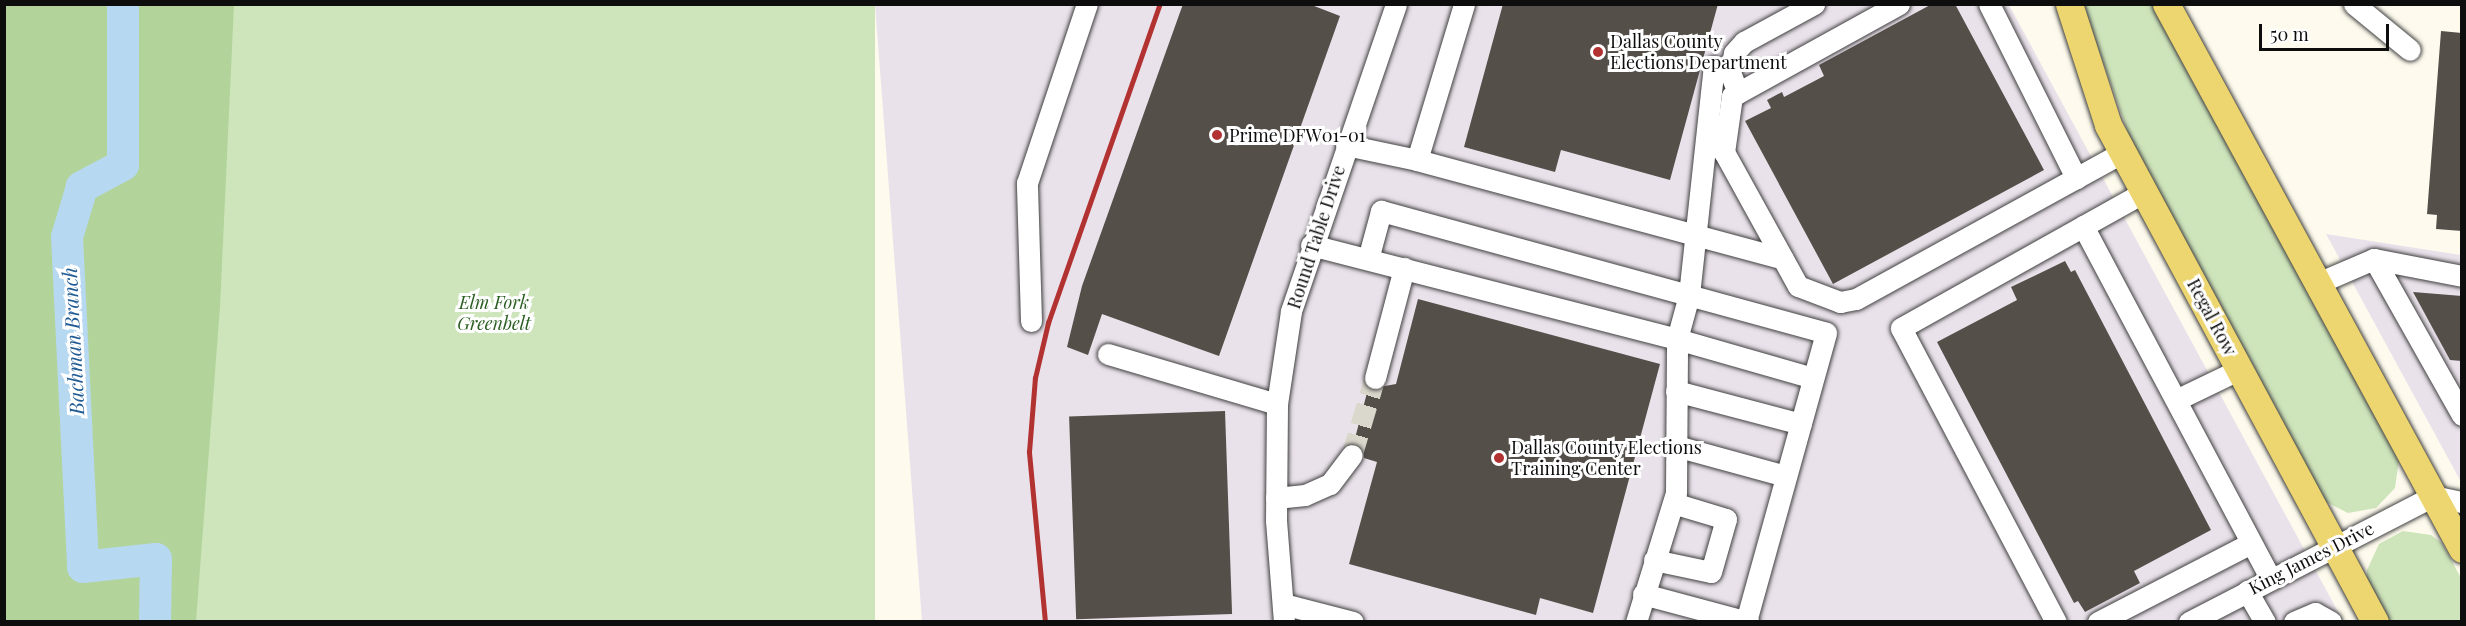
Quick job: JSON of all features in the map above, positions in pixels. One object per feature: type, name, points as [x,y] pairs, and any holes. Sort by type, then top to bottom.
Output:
[{"type":"main road","name":"Regal Row","points":[[2069,4],[2086,65],[2123,152],[2375,621]]},
{"type":"main road","points":[[2166,4],[2462,549]]},
{"type":"street","points":[[1031,321],[1027,183],[1087,4]]},
{"type":"street","name":"Round Table Drive","points":[[1283,613],[1276,498],[1277,404],[1292,310],[1311,244],[1396,4]]},
{"type":"street","points":[[1417,160],[1464,4]]},
{"type":"street","points":[[1738,93],[1730,72],[1734,53],[1744,42],[1814,4]]},
{"type":"street","points":[[1899,4],[1732,96],[1724,152],[1798,286],[1815,296],[1856,299],[2123,152]]},
{"type":"street","points":[[1989,4],[2076,178]]},
{"type":"street","points":[[2354,4],[2410,50]]},
{"type":"street","points":[[1636,621],[1673,503],[1677,339],[1689,295],[1693,236],[1714,66]]},
{"type":"street","points":[[1346,145],[1417,160],[1783,260]]},
{"type":"street","points":[[2056,621],[1901,328],[2144,192]]},
{"type":"street","points":[[1368,259],[1381,211],[1826,333],[1747,621],[1688,614],[1643,594]]},
{"type":"street","points":[[2083,226],[2271,579]]},
{"type":"street","points":[[1311,244],[1677,339],[1813,378]]},
{"type":"street","points":[[2374,259],[2462,415]]},
{"type":"street","points":[[2318,283],[2374,259],[2462,276]]},
{"type":"street","points":[[1375,378],[1404,268]]},
{"type":"street","points":[[1108,354],[1277,404]]},
{"type":"street","points":[[2176,400],[2240,369]]},
{"type":"street","points":[[1676,391],[1801,424]]},
{"type":"street","points":[[1676,446],[1786,476]]},
{"type":"street","points":[[1276,498],[1305,495],[1330,484],[1352,455]]},
{"type":"street","points":[[2433,496],[2462,501]]},
{"type":"street","name":"King James Drive","points":[[2189,621],[2433,496]]},
{"type":"street","points":[[1654,560],[1711,572],[1726,519],[1673,503]]},
{"type":"street","points":[[2098,621],[2251,543]]},
{"type":"street","points":[[2247,591],[2265,621]]},
{"type":"street","points":[[1283,613],[1353,621]]},
{"type":"street","points":[[2294,621],[2315,613],[2331,621]]},
{"type":"shaded area","points":[[875,5],[2009,5],[2343,621],[922,621]]},
{"type":"shaded area","points":[[2326,234],[2461,255],[2461,482]]},
{"type":"green space","points":[[4,5],[234,5],[220,307],[196,621],[5,621]]},
{"type":"green space","name":"Elm Fork Greenbelt","points":[[123,5],[875,5],[875,622],[123,622]]},
{"type":"green space","points":[[2083,5],[2153,5],[2399,460],[2395,488],[2376,508],[2348,513],[2324,501],[2137,158]]},
{"type":"green space","points":[[2403,531],[2431,535],[2442,543],[2461,578],[2461,621],[2387,621],[2367,584],[2367,570],[2379,544]]},
{"type":"building","name":"Prime DFW01-01","points":[[1183,4],[1309,4],[1340,16],[1219,356],[1102,314],[1088,355],[1067,347],[1082,286]]},
{"type":"building","name":"Dallas County Elections Department","points":[[1503,4],[1718,4],[1670,180],[1561,150],[1555,172],[1464,147]]},
{"type":"building","points":[[1932,4],[1955,4],[2044,170],[1833,284],[1745,121],[1771,108],[1767,100],[1782,92],[1784,97],[1824,76],[1819,65]]},
{"type":"building","points":[[2441,31],[2462,33],[2462,231],[2436,229],[2437,215],[2427,214]]},
{"type":"building","points":[[2065,261],[2071,272],[2075,270],[2211,530],[2134,571],[2140,583],[2085,612],[2078,601],[2074,603],[1937,342],[2017,300],[2011,287]]},
{"type":"building","points":[[2413,292],[2462,296],[2462,361],[2450,360]]},
{"type":"building","name":"Dallas County Elections Training Center","points":[[1418,299],[1660,364],[1593,613],[1540,598],[1536,615],[1349,564],[1377,462],[1364,458],[1363,450],[1354,442],[1368,389],[1396,384]]},
{"type":"building","points":[[1225,411],[1232,614],[1076,619],[1069,416]]},
{"type":"waterway","name":"Bachman Branch","points":[[123,4],[123,165],[82,187],[67,237],[83,567],[156,559],[155,622]]},
{"type":"tunnel","points":[[1352,455],[1375,378]]},
{"type":"railway","points":[[1045,622],[1029,452],[1035,378],[1048,323],[1160,4]]},
{"type":"place","name":"Dallas County Elections Department","points":[[1598,52]]},
{"type":"place","name":"Prime DFW01-01","points":[[1217,135]]},
{"type":"place","name":"Dallas County Elections Training Center","points":[[1499,458]]}]
